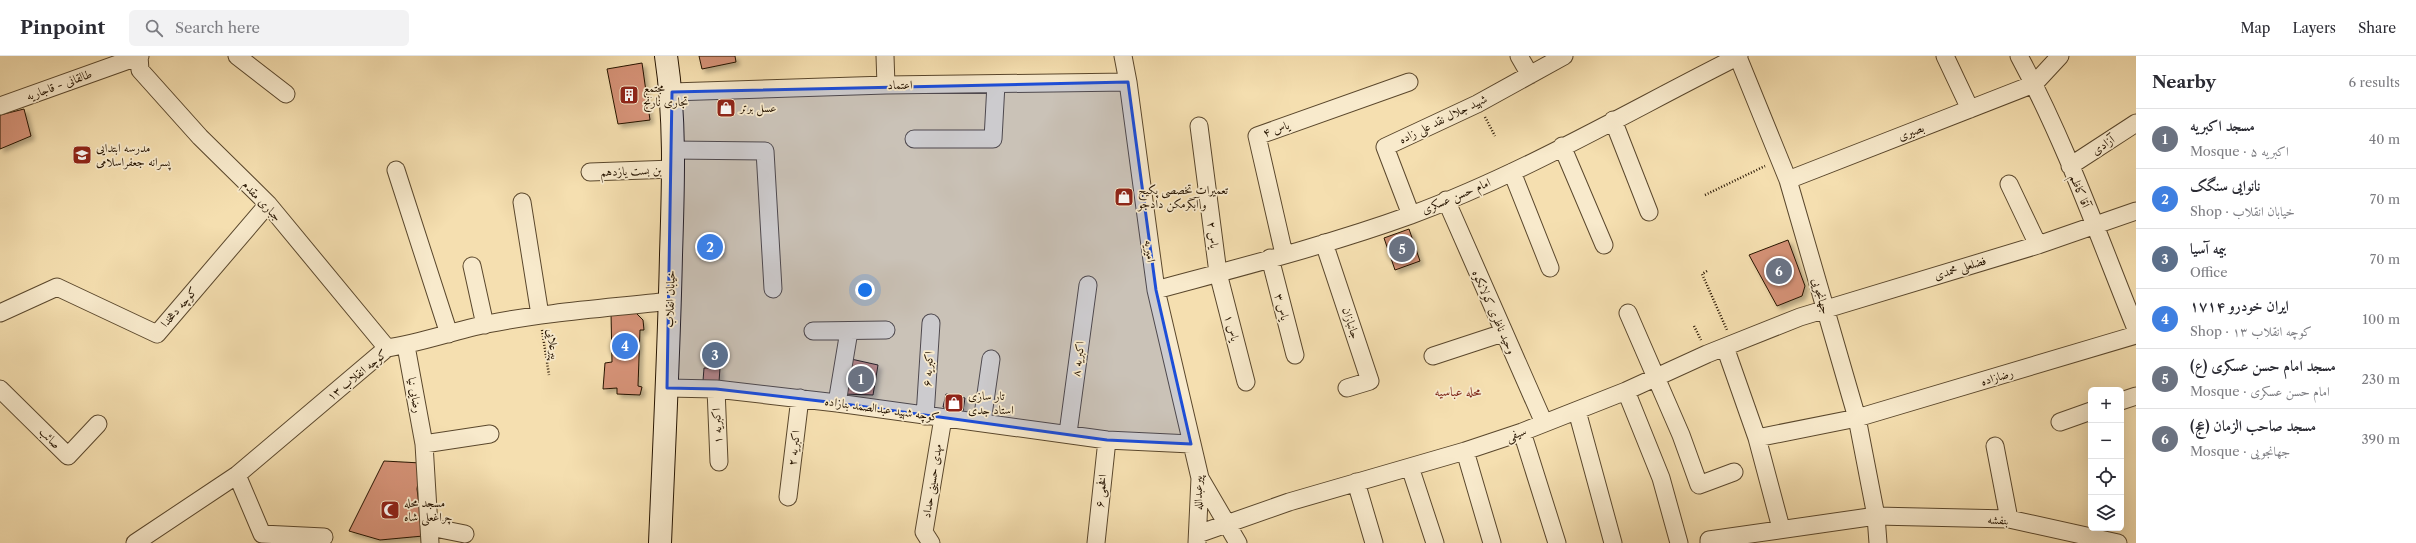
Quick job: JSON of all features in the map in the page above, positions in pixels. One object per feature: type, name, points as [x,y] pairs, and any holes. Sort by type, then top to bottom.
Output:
[{"type":"main road","name":"خیابان انقلاب","points":[[660,543],[670,302],[673,160],[672,92],[666,56]]},
{"type":"street","name":"طالقانی - قاجاریه","points":[[0,106],[140,56]]},
{"type":"street","name":"جباری مقدم","points":[[140,56],[140,70],[200,137],[268,204],[387,348]]},
{"type":"street","points":[[237,56],[286,94]]},
{"type":"street","points":[[885,56],[886,85]]},
{"type":"street","name":"امیریه","points":[[1123,56],[1128,82],[1156,290],[1191,444]]},
{"type":"street","points":[[1519,56],[1530,75]]},
{"type":"street","name":"شهید جلال نقد علی زاده","points":[[1412,214],[1385,147],[1477,104],[1564,56]]},
{"type":"street","name":"امام حسن عسکری","points":[[1156,290],[1324,243],[1412,214],[1512,172],[1739,56]]},
{"type":"street","name":"جهانجویی","points":[[1739,56],[1788,180],[1857,418],[1876,516],[1878,543]]},
{"type":"street","points":[[1945,56],[1970,109]]},
{"type":"street","name":"آقا کاظم","points":[[2019,56],[2034,84],[2070,166],[2136,329]]},
{"type":"street","points":[[2034,84],[2060,56]]},
{"type":"street","name":"اعتماد","points":[[672,92],[886,85],[1128,82]]},
{"type":"street","name":"یاس ۴","points":[[1277,256],[1257,136],[1409,82]]},
{"type":"street","points":[[914,139],[993,139],[996,84]]},
{"type":"street","name":"بصیری","points":[[1788,180],[2034,84]]},
{"type":"street","points":[[1613,120],[1649,212]]},
{"type":"street","name":"آزادی","points":[[2070,166],[2136,123]]},
{"type":"street","name":"یاس ۲","points":[[1199,126],[1218,273]]},
{"type":"street","points":[[1562,146],[1604,245]]},
{"type":"street","name":"بن بست یازدهم","points":[[590,172],[673,160],[765,151],[773,289]]},
{"type":"street","points":[[396,170],[449,334]]},
{"type":"street","points":[[1512,172],[1550,268]]},
{"type":"street","points":[[2009,184],[2038,245]]},
{"type":"street","name":"وحید ناظری کولانکوه","points":[[1446,200],[1503,333],[1544,423]]},
{"type":"street","points":[[522,202],[540,314]]},
{"type":"street","name":"کوچه دهخدا","points":[[0,313],[57,287],[157,334],[268,204]]},
{"type":"street","points":[[2094,227],[2136,211]]},
{"type":"street","name":"فضلعلی محمدی","points":[[1825,309],[2094,227]]},
{"type":"street","name":"جانبازان","points":[[1324,243],[1370,381],[1347,388]]},
{"type":"street","name":"یاس ۳","points":[[1277,256],[1295,355]]},
{"type":"street","points":[[472,266],[485,325]]},
{"type":"street","name":"یاس ۱","points":[[1218,273],[1246,382]]},
{"type":"street","name":"اکبریه ۸","points":[[1068,433],[1088,285]]},
{"type":"street","name":"کوچه انقلاب ۱۳","points":[[135,543],[237,475],[387,348],[406,346],[485,325],[540,314],[670,302]]},
{"type":"street","name":"سیفی","points":[[1198,538],[1289,502],[1465,451],[1522,432],[1578,411],[1657,378],[1729,345],[1825,309]]},
{"type":"street","points":[[1628,313],[1681,435],[1699,485],[1734,472]]},
{"type":"street","name":"اکبریه ۶","points":[[925,416],[931,323]]},
{"type":"street","points":[[813,331],[886,330]]},
{"type":"street","points":[[837,403],[849,331]]},
{"type":"street","points":[[1433,356],[1503,333]]},
{"type":"street","name":"رضازاده","points":[[1757,438],[1857,418],[2136,335]]},
{"type":"street","points":[[1729,345],[1757,438],[1781,528]]},
{"type":"street","name":"رضایی نیا","points":[[406,346],[424,444],[430,535],[465,534]]},
{"type":"street","points":[[982,422],[991,359]]},
{"type":"street","name":"کوچه شهید عبدالصمد بنازاده","points":[[667,388],[716,389],[800,398],[925,416],[1068,433],[1107,440],[1191,444]]},
{"type":"street","name":"صائب","points":[[0,389],[68,456],[98,424]]},
{"type":"street","name":"اکبریه ۱","points":[[716,389],[719,462]]},
{"type":"street","points":[[1626,391],[1661,478],[1679,543]]},
{"type":"street","points":[[2124,401],[2136,396]]},
{"type":"street","name":"اکبریه ۲","points":[[788,498],[800,398]]},
{"type":"street","points":[[1578,411],[1613,543]]},
{"type":"street","points":[[2060,422],[2088,413]]},
{"type":"street","name":"مهدی حسینی حداد","points":[[931,543],[924,532],[942,418]]},
{"type":"street","points":[[1522,432],[1557,543]]},
{"type":"street","points":[[424,444],[490,434]]},
{"type":"street","name":"افخمی ۶","points":[[1096,543],[1107,440]]},
{"type":"street","name":"پیرعبدالله","points":[[1191,444],[1200,478],[1198,538]]},
{"type":"street","points":[[1995,446],[2009,519]]},
{"type":"street","points":[[1465,451],[1492,543]]},
{"type":"street","points":[[1410,467],[1435,543]]},
{"type":"street","points":[[237,475],[262,534],[324,538]]},
{"type":"street","points":[[1200,478],[1238,543]]},
{"type":"street","points":[[1356,482],[1374,543]]},
{"type":"street","name":"بنفشه","points":[[1709,543],[1709,540],[1781,528],[1876,516],[2009,519],[2118,543]]},
{"type":"path","points":[[1477,104],[1495,136]]},
{"type":"path","points":[[1705,195],[1780,159]]},
{"type":"path","points":[[1707,272],[1702,274],[1729,345]]},
{"type":"path","name":"پیرعلایی","points":[[540,314],[549,375]]},
{"type":"highlighted area","points":[[1128,82],[1156,290],[1191,444],[1107,440],[837,403],[716,389],[667,388],[672,92]]},
{"type":"building","points":[[699,56],[735,56],[736,62],[702,69]]},
{"type":"building","name":"مجتمع تجاری نارنج","points":[[642,63],[650,120],[618,124],[607,69]]},
{"type":"building","points":[[24,109],[31,136],[0,149],[0,115]]},
{"type":"building","points":[[1409,229],[1420,261],[1395,270],[1384,238]]},
{"type":"building","points":[[720,238],[721,254],[699,255],[701,239]]},
{"type":"building","points":[[1788,240],[1805,286],[1802,296],[1777,306],[1749,255]]},
{"type":"building","points":[[633,310],[643,320],[644,330],[640,330],[638,386],[642,387],[640,395],[617,394],[617,388],[603,389],[605,363],[612,362],[611,313]]},
{"type":"building","points":[[851,359],[878,365],[873,395],[844,394]]},
{"type":"building","points":[[704,368],[720,368],[719,382],[703,381]]},
{"type":"building","name":"تار سازی استاد جدی","points":[[946,394],[965,398],[963,411],[943,407]]},
{"type":"building","name":"مسجد محله چراغعلی شاه","points":[[384,461],[421,463],[417,489],[423,536],[380,540],[349,531]]},
{"type":"place","name":"مجتمع تجاری نارنج","points":[[629,95]]},
{"type":"place","name":"عسل برتر","points":[[726,108]]},
{"type":"place","name":"مدرسه ابتدایی پسرانه جعفراسلامی","points":[[82,155]]},
{"type":"place","name":"تعمیرات تخصصی پکیج و آبگرمکن دادجو","points":[[1124,197]]},
{"type":"place","name":"نانوایی سنگک","points":[[710,247]]},
{"type":"place","name":"مسجد امام حسن عسکری (ع)","points":[[1402,249]]},
{"type":"place","name":"مسجد صاحب الزمان (عج)","points":[[1779,271]]},
{"type":"place","name":"ایران خودرو ۱۷۱۴","points":[[625,346]]},
{"type":"place","name":"بیمه آسیا","points":[[715,355]]},
{"type":"place","name":"مسجد اکبریه","points":[[861,379]]},
{"type":"place","name":"تار سازی استاد جدی","points":[[954,403]]},
{"type":"place","name":"مسجد محله چراغعلی شاه","points":[[390,510]]},
{"type":"district","name":"محله عباسیه","points":[[1458,391]]}]
